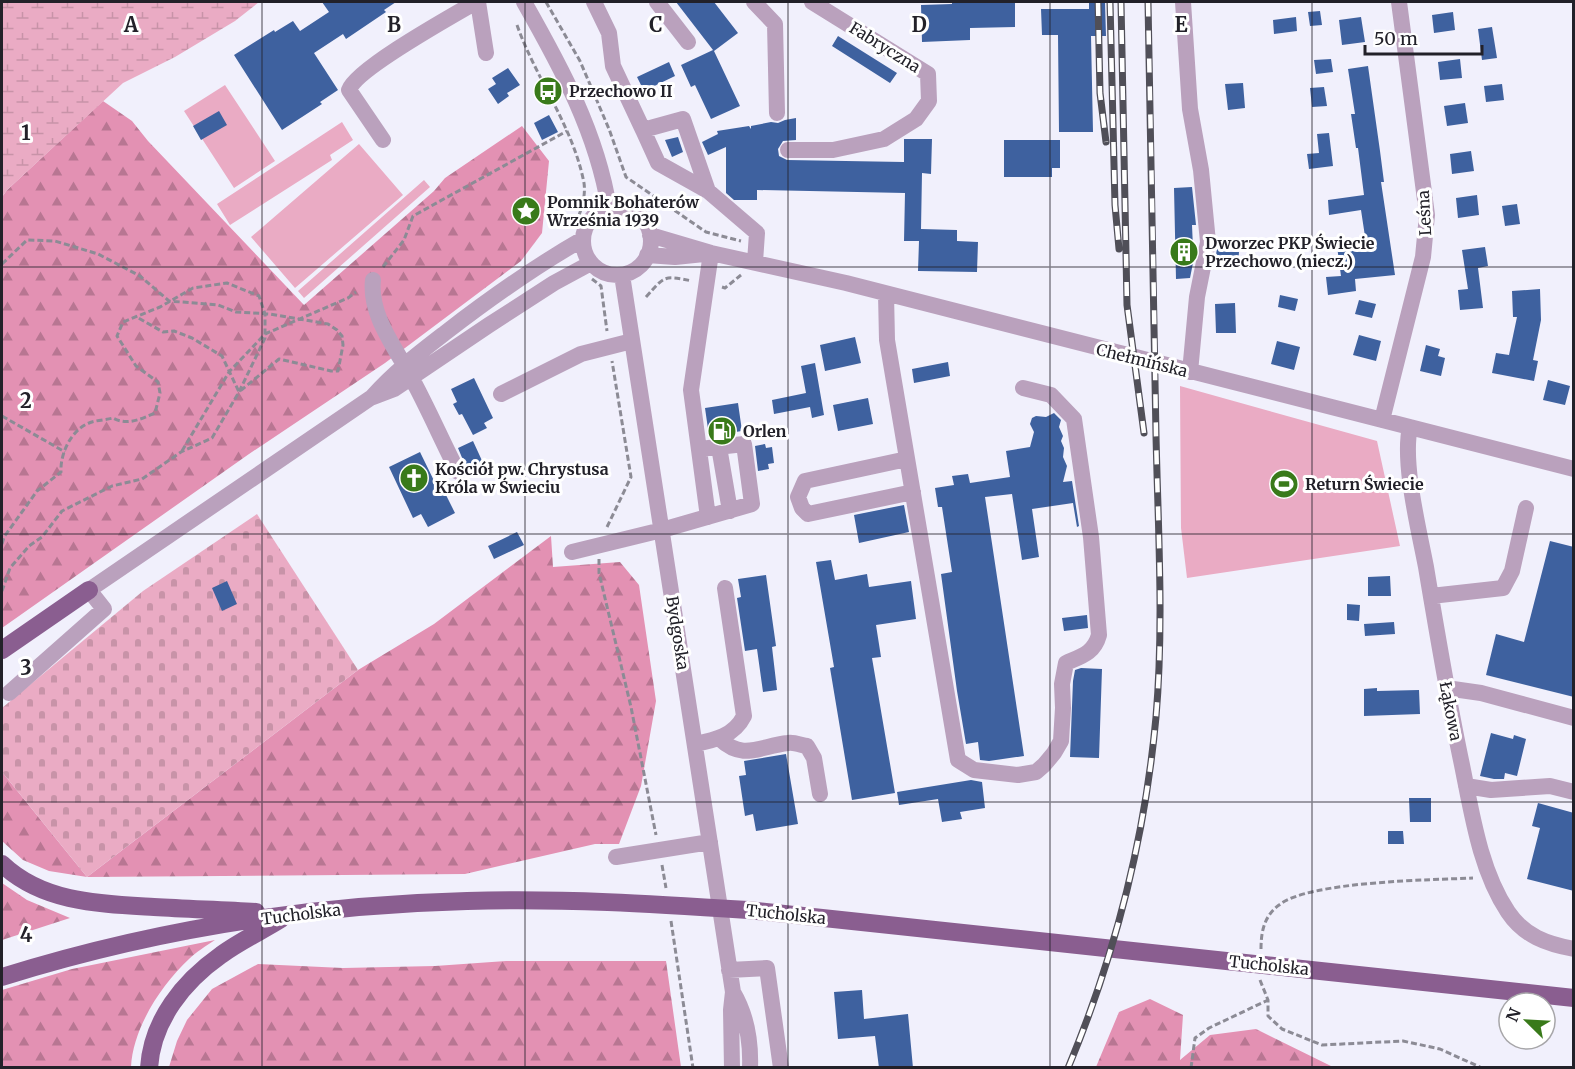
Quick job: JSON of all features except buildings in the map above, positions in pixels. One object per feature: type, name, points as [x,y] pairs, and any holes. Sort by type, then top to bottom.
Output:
[{"type":"main road","points":[[3,650],[89,590]]},
{"type":"main road","points":[[2,864],[30,885],[86,902],[291,913]]},
{"type":"main road","name":"Tucholska","points":[[2,977],[63,958],[165,936],[291,913],[466,901],[627,902],[760,912],[1574,998]]},
{"type":"main road","points":[[149,1068],[159,1025],[183,988],[223,953],[291,913]]},
{"type":"street","points":[[383,141],[349,90],[351,84],[368,68],[477,2],[486,53]]},
{"type":"street","points":[[524,2],[555,56],[576,100],[605,181],[609,208]]},
{"type":"street","points":[[594,2],[609,33],[613,66],[658,163],[708,191],[757,233],[753,260]]},
{"type":"street","points":[[657,2],[688,42]]},
{"type":"street","points":[[754,2],[776,24],[777,113]]},
{"type":"street","name":"Fabryczna","points":[[788,150],[833,150],[884,139],[916,119],[928,101],[928,74],[812,2]]},
{"type":"street","points":[[1183,2],[1190,109],[1202,170],[1208,242],[1197,297],[1190,372]]},
{"type":"street","name":"Leśna","points":[[1382,420],[1423,257],[1427,215],[1399,2]]},
{"type":"street","points":[[643,130],[683,119],[708,191]]},
{"type":"street","points":[[9,693],[104,609],[89,590],[372,397],[394,389],[408,371],[480,306],[544,262],[585,229],[599,212],[620,207],[640,216],[646,225],[650,235],[647,255],[632,271],[611,274],[600,270],[588,270],[554,283],[408,371]]},
{"type":"street","points":[[576,235],[584,252],[588,270]]},
{"type":"street","name":"Chełmińska","points":[[650,235],[711,253],[753,260],[1574,469]]},
{"type":"street","points":[[708,517],[691,390],[711,253]]},
{"type":"street","name":"Chełmińska","points":[[647,255],[675,257],[711,253]]},
{"type":"street","name":"Bydgoska","points":[[622,274],[729,970],[733,992],[741,1006],[746,1025],[750,1068]]},
{"type":"street","points":[[373,280],[371,293],[388,340],[408,371],[458,472]]},
{"type":"street","points":[[886,294],[887,340],[958,760],[974,770],[1018,775],[1036,772],[1054,753],[1061,741],[1062,684],[1066,663],[1088,654],[1096,644],[1099,635],[1091,537],[1074,419],[1051,395],[1023,388]]},
{"type":"street","points":[[501,394],[581,354],[632,341]]},
{"type":"street","name":"Łąkowa","points":[[1410,427],[1407,441],[1409,461],[1446,688],[1474,825],[1490,877],[1509,913],[1526,933],[1548,944],[1574,950]]},
{"type":"street","points":[[572,552],[662,530],[752,504],[744,444],[700,449]]},
{"type":"street","points":[[719,447],[730,511]]},
{"type":"street","points":[[907,459],[805,481],[798,497],[802,508],[808,514],[913,492]]},
{"type":"street","points":[[1431,596],[1503,588],[1512,571],[1526,508]]},
{"type":"street","points":[[695,744],[720,739],[739,726],[744,716],[725,588]]},
{"type":"street","points":[[1446,688],[1481,693],[1574,717]]},
{"type":"street","points":[[720,739],[729,748],[743,752],[791,742],[807,746],[814,758],[820,794]]},
{"type":"street","points":[[1466,786],[1491,790],[1550,786],[1574,792]]},
{"type":"street","points":[[616,857],[710,842]]},
{"type":"street","points":[[729,970],[767,968],[781,1068]]},
{"type":"street","name":"Bydgoska","points":[[732,1068],[730,1010],[733,992]]},
{"type":"path","points":[[546,2],[580,61],[609,129],[626,177],[706,232],[753,260],[725,288],[672,276],[663,279],[646,297]]},
{"type":"path","points":[[516,22],[527,53],[567,131],[584,185],[576,235]]},
{"type":"path","points":[[181,452],[229,372],[265,334],[348,298],[373,280],[404,240],[413,216],[567,131]]},
{"type":"path","points":[[2,264],[27,240],[55,241],[98,254],[129,270],[140,276],[169,301],[218,305],[236,312],[328,324],[342,336],[343,345],[338,371],[279,359],[239,392]]},
{"type":"path","points":[[588,270],[600,286],[631,477],[604,532],[598,555],[599,573],[631,707],[667,895]]},
{"type":"path","points":[[2,544],[37,491],[61,472],[64,452],[75,433],[88,423],[113,418],[121,423],[130,422],[155,413],[160,393],[158,382],[136,366],[117,336],[123,322],[193,288],[227,283],[259,296],[265,314],[265,334],[239,392],[212,438],[181,452],[142,479],[112,486],[62,511],[42,537],[29,546],[10,568],[2,591]]},
{"type":"path","points":[[135,316],[163,332],[174,331],[192,338],[222,356],[239,392]]},
{"type":"path","points":[[2,416],[64,452]]},
{"type":"path","points":[[670,913],[693,1068]]},
{"type":"path","points":[[1191,1068],[1195,1038],[1209,1028],[1268,1000]]},
{"type":"green space","points":[[2,2],[259,2],[235,21],[175,57],[123,83],[2,197]]},
{"type":"green space","points":[[225,85],[275,161],[234,188],[184,111]]},
{"type":"green space","points":[[103,101],[132,121],[148,141],[304,305],[434,191],[445,178],[522,126],[549,161],[542,233],[521,261],[385,363],[249,454],[2,628],[2,197]]},
{"type":"green space","points":[[342,122],[353,140],[330,155],[332,160],[230,225],[217,204]]},
{"type":"green space","points":[[359,144],[403,195],[295,288],[251,237]]},
{"type":"green space","points":[[424,180],[430,187],[304,298],[298,291]]},
{"type":"green space","name":"Return Świecie","points":[[1180,386],[1377,441],[1400,546],[1187,578],[1181,528]]},
{"type":"green space","points":[[257,514],[358,670],[87,877],[2,772],[2,708],[143,591]]},
{"type":"green space","points":[[551,536],[553,567],[620,562],[639,585],[656,701],[641,786],[619,844],[595,844],[465,874],[87,877],[358,670],[434,624]]},
{"type":"green space","points":[[2,772],[87,877],[49,871],[23,860],[2,841]]},
{"type":"green space","points":[[2,883],[27,900],[70,918],[2,940]]},
{"type":"green space","points":[[215,940],[189,959],[159,994],[137,1037],[131,1067],[2,1067],[2,990],[72,969]]},
{"type":"green space","points":[[506,961],[666,961],[681,1067],[169,1067],[177,1041],[187,1020],[212,989],[258,964],[343,968],[435,966]]},
{"type":"green space","points":[[1150,999],[1183,1015],[1180,1060],[1210,1035],[1256,1029],[1333,1067],[1096,1067],[1119,1012]]},
{"type":"railway","points":[[1098,2],[1100,93],[1106,142]]},
{"type":"railway","points":[[1110,2],[1115,205],[1119,249]]},
{"type":"railway","points":[[1121,2],[1127,305],[1144,433]]},
{"type":"railway","points":[[1068,1068],[1100,983],[1126,896],[1144,807],[1156,717],[1160,646],[1160,576],[1148,2]]},
{"type":"place","name":"Przechowo II","points":[[548,91]]},
{"type":"place","name":"Pomnik Bohaterów Września 1939","points":[[526,211]]},
{"type":"place","name":"Dworzec PKP Świecie Przechowo (niecz.)","points":[[1184,252]]},
{"type":"place","name":"Orlen","points":[[722,431]]},
{"type":"place","name":"Kościół pw. Chrystusa Króla w Świeciu","points":[[414,478]]},
{"type":"place","name":"Return Świecie","points":[[1284,484]]}]
